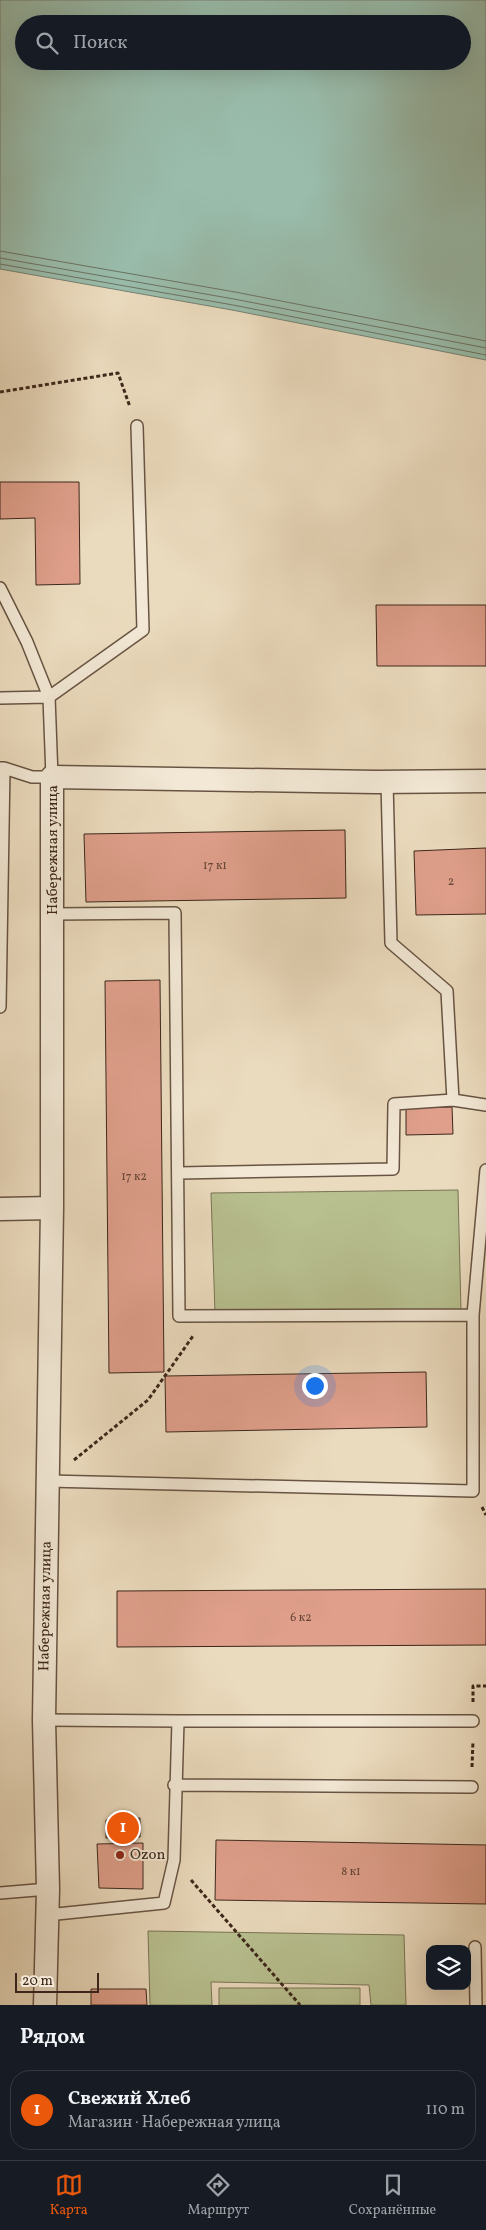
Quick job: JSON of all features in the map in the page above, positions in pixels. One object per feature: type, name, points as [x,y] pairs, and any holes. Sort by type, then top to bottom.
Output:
[{"type":"street","name":"Набережная улица","points":[[45,2005],[48,1889],[44,1720],[52,1208],[52,777],[387,782],[486,781]]},
{"type":"street","points":[[0,1209],[52,1208]]},
{"type":"lane","points":[[0,698],[48,697],[143,630],[137,426]]},
{"type":"lane","points":[[0,588],[27,642],[48,697],[52,777],[32,777],[2,768],[0,1007]]},
{"type":"lane","points":[[387,782],[391,943],[447,991],[453,1100]]},
{"type":"lane","points":[[53,914],[174,913],[179,1173],[179,1316],[473,1315]]},
{"type":"lane","points":[[179,1173],[393,1169],[394,1104],[453,1100],[486,1105]]},
{"type":"lane","points":[[48,1481],[473,1491],[473,1315],[486,1170]]},
{"type":"lane","points":[[44,1720],[178,1722],[473,1720]]},
{"type":"lane","points":[[47,1915],[164,1903],[174,1860],[174,1785],[178,1722]]},
{"type":"lane","points":[[174,1785],[472,1787]]},
{"type":"lane","points":[[0,1893],[48,1889]]},
{"type":"lane","points":[[475,1947],[476,2005]]},
{"type":"path","points":[[0,392],[118,373],[137,426]]},
{"type":"path","points":[[48,1481],[148,1400],[208,1316]]},
{"type":"path","points":[[472,1787],[473,1686],[486,1686]]},
{"type":"path","points":[[174,1860],[300,2005]]},
{"type":"shaded area","points":[[458,1190],[461,1311],[215,1313],[211,1193]]},
{"type":"shaded area","points":[[148,1931],[404,1935],[406,2005],[371,2005],[369,1985],[211,1982],[212,2005],[150,2005]]},
{"type":"shaded area","points":[[219,1988],[360,1988],[360,2005],[219,2005]]},
{"type":"water","points":[[0,0],[486,0],[486,360],[232,310],[0,269]]},
{"type":"building","points":[[0,482],[79,482],[80,584],[36,585],[35,518],[0,519]]},
{"type":"building","points":[[376,605],[486,605],[486,666],[377,666]]},
{"type":"building","points":[[345,830],[346,898],[86,902],[84,834]]},
{"type":"building","points":[[486,848],[486,914],[416,915],[414,851]]},
{"type":"building","points":[[160,980],[164,1372],[109,1373],[105,981]]},
{"type":"building","points":[[452,1107],[453,1134],[406,1135],[406,1108]]},
{"type":"building","points":[[426,1372],[427,1427],[166,1432],[165,1376]]},
{"type":"building","points":[[486,1589],[486,1645],[117,1647],[117,1591]]},
{"type":"building","points":[[140,1818],[140,1837],[106,1838],[106,1820]]},
{"type":"building","points":[[216,1840],[486,1845],[486,1904],[215,1900]]},
{"type":"building","name":"Ozon","points":[[143,1843],[143,1889],[99,1888],[97,1844]]},
{"type":"building","points":[[91,1989],[146,1989],[147,2005],[91,2005]]},
{"type":"place","name":"Свежий Хлеб","points":[[123,1828]]},
{"type":"place","name":"Ozon","points":[[120,1855]]}]
